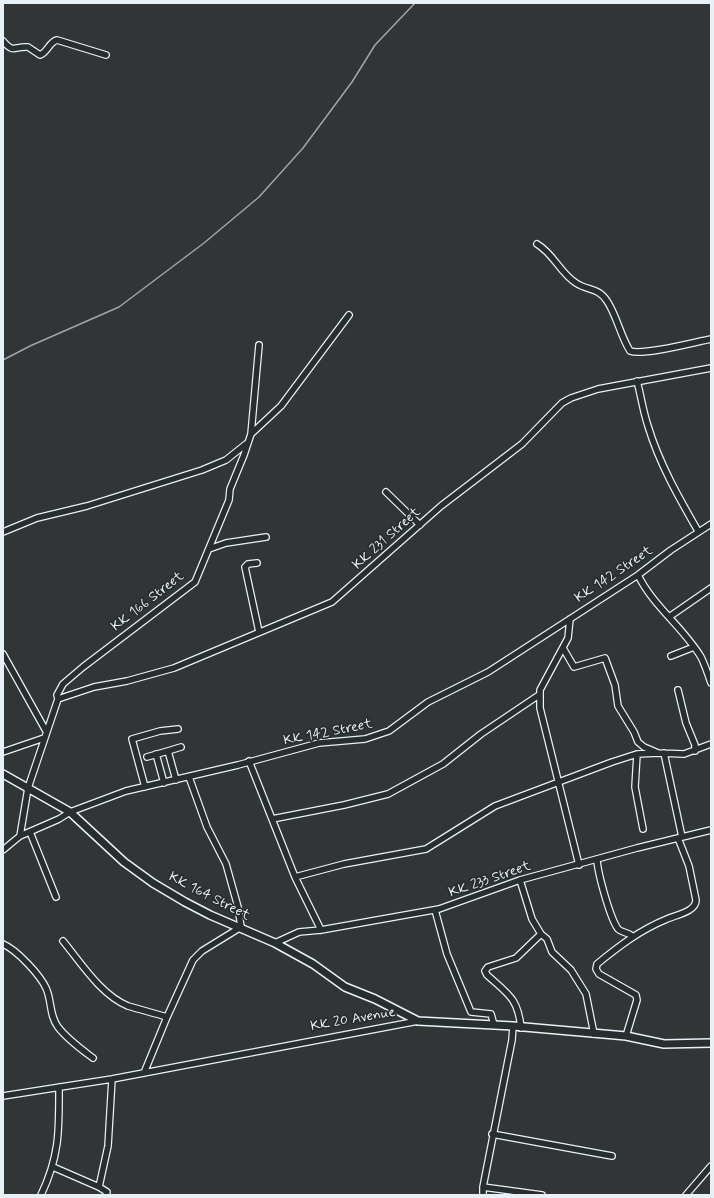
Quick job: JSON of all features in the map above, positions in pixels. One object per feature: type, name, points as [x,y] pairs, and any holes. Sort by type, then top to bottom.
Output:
[{"type":"main road","name":"KK 164 Street","points":[[3,774],[70,812],[124,862],[154,883],[210,915],[241,927],[275,943],[312,964],[345,987],[374,999],[418,1021]]},
{"type":"main road","name":"KK 20 Avenue","points":[[418,1021],[513,1026],[521,1028],[626,1036],[664,1044],[711,1043]]},
{"type":"street","points":[[3,41],[9,48],[14,49],[28,47],[40,54],[45,52],[52,41],[57,40],[106,55]]},
{"type":"street","points":[[537,244],[547,250],[567,275],[576,283],[599,291],[607,300],[630,351],[634,353],[647,352],[711,339]]},
{"type":"street","points":[[251,434],[262,426],[281,406],[349,316]]},
{"type":"street","name":"KK 166 Street","points":[[20,836],[28,788],[46,731],[58,700],[57,695],[63,684],[82,667],[195,582],[229,500],[230,489],[251,434],[259,345]]},
{"type":"street","name":"KK 231 Street","points":[[58,700],[94,687],[127,681],[174,668],[259,632],[313,612],[332,602],[420,525],[522,444],[562,403],[571,398],[598,389],[711,368]]},
{"type":"street","points":[[637,381],[648,426],[662,462],[677,495],[698,531]]},
{"type":"street","points":[[3,532],[37,518],[87,506],[202,470],[226,460],[246,444]]},
{"type":"street","points":[[386,492],[420,525]]},
{"type":"street","name":"KK 142 Street","points":[[20,836],[59,819],[70,812],[126,791],[189,777],[319,743],[378,736],[389,731],[428,702],[488,672],[638,575],[698,531],[711,524]]},
{"type":"street","points":[[209,549],[226,543],[266,537]]},
{"type":"street","points":[[257,563],[248,564],[245,567],[259,632]]},
{"type":"street","points":[[638,575],[644,588],[694,647],[710,675],[711,683]]},
{"type":"street","points":[[669,617],[711,588]]},
{"type":"street","points":[[570,619],[568,638],[540,690],[540,696],[543,724],[579,865]]},
{"type":"street","points":[[671,656],[694,647]]},
{"type":"street","points":[[563,648],[574,667],[605,658],[615,685],[618,706],[634,732],[638,742],[644,748],[661,753]]},
{"type":"street","points":[[3,654],[46,731]]},
{"type":"street","points":[[678,690],[685,718],[695,745],[695,751]]},
{"type":"street","points":[[272,819],[344,805],[388,794],[443,764],[481,734],[540,696]]},
{"type":"street","points":[[145,787],[132,738],[160,730],[178,729]]},
{"type":"street","points":[[3,752],[44,738]]},
{"type":"street","points":[[295,877],[344,864],[426,850],[495,806],[557,782],[637,754],[684,754],[711,744]]},
{"type":"street","points":[[147,757],[181,747]]},
{"type":"street","points":[[168,751],[176,780]]},
{"type":"street","points":[[626,1036],[638,1000],[636,995],[599,974],[596,969],[597,964],[632,936],[667,918],[691,909],[696,903],[689,866],[680,837],[661,753]]},
{"type":"street","points":[[156,754],[164,783]]},
{"type":"street","points":[[637,754],[634,787],[644,830]]},
{"type":"street","points":[[249,761],[295,877],[321,930]]},
{"type":"street","points":[[144,1073],[167,1017],[197,955],[241,927],[238,907],[226,864],[207,827],[189,777]]},
{"type":"street","name":"KK 233 Street","points":[[275,943],[299,932],[321,930],[436,910],[520,880],[711,830]]},
{"type":"street","points":[[30,832],[56,896]]},
{"type":"street","points":[[3,850],[20,836]]},
{"type":"street","points":[[596,860],[601,883],[614,920],[618,928],[632,936]]},
{"type":"street","points":[[520,880],[532,919],[541,934],[547,939],[552,952],[571,970],[586,994],[594,1034]]},
{"type":"street","points":[[436,910],[447,954],[471,1012],[491,1014],[494,1025]]},
{"type":"street","points":[[521,1028],[518,1010],[513,998],[487,975],[485,971],[488,967],[516,958],[541,934]]},
{"type":"street","points":[[63,941],[85,970],[110,994],[128,1005],[167,1017]]},
{"type":"street","points":[[3,944],[15,952],[39,976],[47,989],[51,1014],[58,1027],[93,1058]]},
{"type":"street","name":"KK 20 Avenue","points":[[3,1096],[112,1079],[418,1021]]},
{"type":"street","points":[[483,1195],[482,1187],[512,1040],[513,1026]]},
{"type":"street","points":[[99,1186],[108,1146],[112,1079]]},
{"type":"street","points":[[40,1195],[53,1167],[59,1136],[59,1087]]},
{"type":"street","points":[[492,1134],[612,1156]]},
{"type":"street","points":[[686,1195],[711,1166]]},
{"type":"street","points":[[53,1167],[99,1186],[107,1192],[106,1195]]},
{"type":"street","points":[[482,1187],[542,1195]]},
{"type":"waterway","points":[[3,360],[30,346],[119,307],[204,243],[259,197],[303,148],[352,82],[375,45],[415,3]]}]
